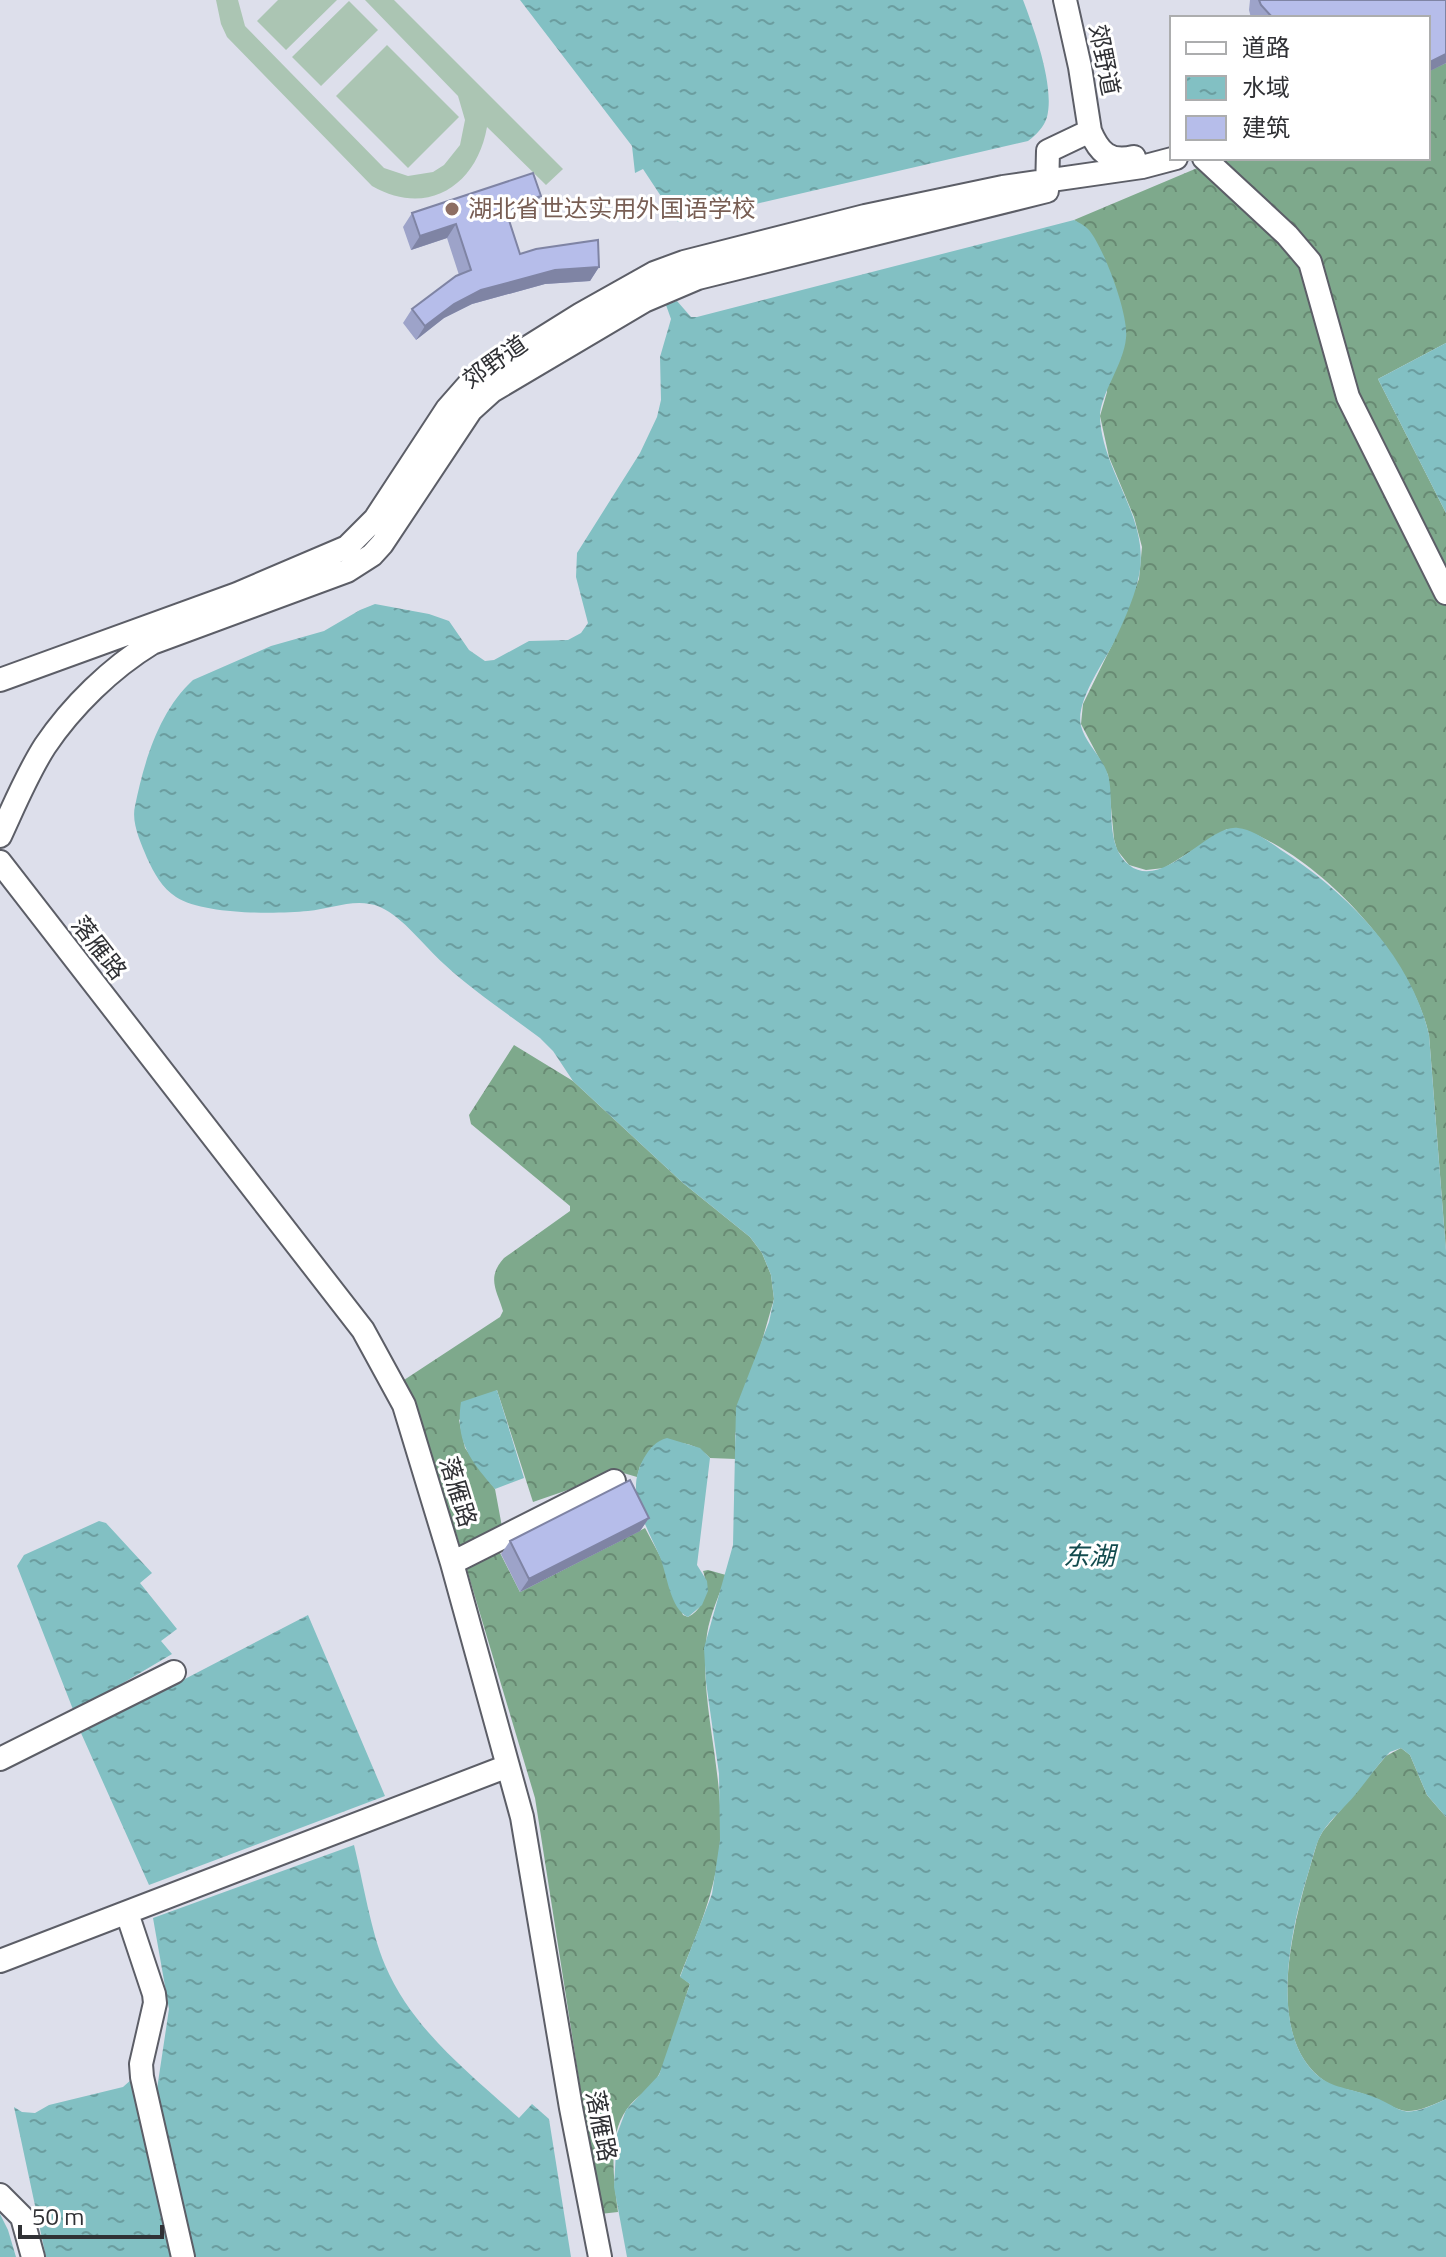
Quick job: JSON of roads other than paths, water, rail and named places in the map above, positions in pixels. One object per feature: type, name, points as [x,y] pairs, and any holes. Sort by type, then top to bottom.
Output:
[{"type":"street","name":"郊野道","points":[[1065,0],[1090,131],[1103,153],[1118,159],[1170,148]]},
{"type":"street","name":"郊野道","points":[[0,836],[44,748],[66,719],[128,657],[152,643],[347,571],[372,555],[471,410],[492,391],[644,301],[698,278],[1047,191],[1048,151],[1090,131]]},
{"type":"street","points":[[0,680],[237,594],[347,547],[375,519],[447,409],[469,384],[624,288],[654,273],[684,262],[865,216],[1170,160]]},
{"type":"street","points":[[1206,160],[1287,235],[1310,262],[1348,397],[1446,593]]},
{"type":"street","name":"落雁路","points":[[0,862],[363,1330],[404,1405],[452,1563],[522,1817],[571,2108],[600,2257]]},
{"type":"street","points":[[452,1563],[614,1481]]},
{"type":"street","points":[[0,1759],[174,1672]]},
{"type":"street","points":[[0,1961],[508,1766]]},
{"type":"street","points":[[127,1913],[154,1994],[155,2003],[141,2064],[142,2077],[183,2257]]},
{"type":"street","points":[[0,2195],[22,2217],[33,2257]]},
{"type":"water","points":[[520,0],[1023,0],[1046,74],[1047,117],[1028,141],[678,222],[643,169],[635,173],[632,146]]},
{"type":"water","name":"东湖","points":[[1074,220],[1089,230],[1102,251],[1120,298],[1126,327],[1124,348],[1103,400],[1100,418],[1109,459],[1139,538],[1141,558],[1131,604],[1086,695],[1080,716],[1083,733],[1104,765],[1109,779],[1116,847],[1129,865],[1142,871],[1156,870],[1226,830],[1244,829],[1261,836],[1329,886],[1373,929],[1407,979],[1429,1035],[1446,1251],[1446,1817],[1427,1795],[1410,1755],[1401,1748],[1390,1752],[1323,1831],[1318,1842],[1295,1923],[1288,2004],[1300,2052],[1313,2071],[1324,2080],[1408,2112],[1446,2099],[1446,2257],[627,2257],[614,2187],[617,2134],[626,2110],[659,2075],[690,1984],[680,1977],[712,1894],[720,1840],[719,1774],[704,1648],[733,1545],[736,1407],[769,1322],[774,1299],[771,1275],[762,1253],[750,1237],[683,1183],[573,1081],[540,1038],[455,974],[389,912],[362,903],[308,911],[259,913],[188,903],[176,897],[159,880],[137,833],[135,806],[148,755],[162,722],[193,680],[271,646],[324,631],[375,604],[449,621],[469,650],[485,661],[494,660],[529,641],[568,640],[581,633],[588,623],[576,577],[577,553],[640,453],[657,417],[661,400],[660,357],[671,319],[666,305],[677,301],[691,317],[697,317]]},
{"type":"water","points":[[1446,343],[1446,513],[1378,379]]},
{"type":"water","points":[[497,1390],[524,1478],[495,1489],[466,1449],[460,1416],[461,1402]]},
{"type":"water","points":[[667,1438],[700,1448],[710,1458],[697,1565],[707,1581],[708,1591],[702,1605],[688,1617],[673,1599],[637,1496],[638,1471],[644,1458],[654,1445]]},
{"type":"water","points":[[99,1521],[106,1523],[152,1573],[140,1583],[177,1629],[161,1641],[172,1654],[74,1712],[17,1566],[24,1555]]},
{"type":"water","points":[[308,1615],[385,1796],[149,1885],[81,1733]]},
{"type":"water","points":[[354,1845],[380,1952],[410,2010],[443,2049],[519,2118],[532,2104],[549,2119],[571,2257],[193,2257],[157,2089],[169,2009],[153,1918]]},
{"type":"water","points":[[132,2079],[171,2257],[46,2257],[14,2107],[22,2112],[35,2113],[49,2105],[123,2087]]},
{"type":"water","points":[[0,2214],[8,2230],[16,2257],[0,2257]]},
{"type":"place","name":"湖北省世达实用外国语学校","points":[[452,209]]}]
